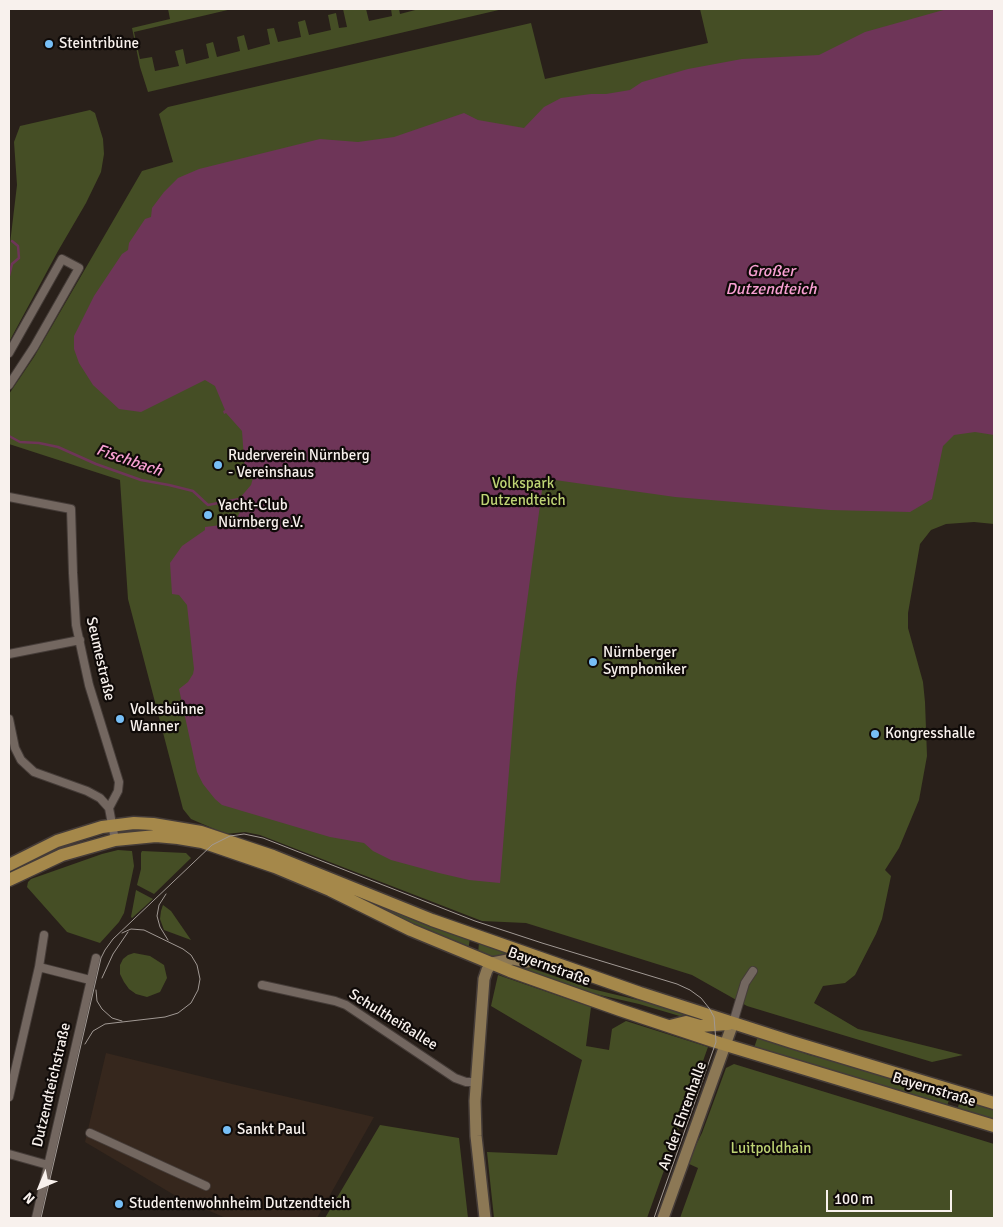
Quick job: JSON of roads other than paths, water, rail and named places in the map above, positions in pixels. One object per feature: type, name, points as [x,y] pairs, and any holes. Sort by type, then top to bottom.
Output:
[{"type":"main road","name":"Bayernstraße","points":[[9,865],[37,850],[66,838],[95,828],[113,825],[137,823],[168,825],[224,838],[340,882],[413,913],[541,959],[811,1048],[994,1103]]},
{"type":"main road","name":"Bayernstraße","points":[[9,880],[62,855],[115,840],[135,837],[166,837],[192,840],[217,846],[318,884],[398,924],[492,963],[611,1007],[725,1044],[994,1126]]},
{"type":"main road","points":[[485,1218],[476,1136],[475,1082],[483,986],[487,970],[492,963],[513,959],[527,962],[541,959]]},
{"type":"main road","points":[[670,1026],[686,1022],[700,1026],[733,1023]]},
{"type":"main road","name":"An der Ehrenhalle","points":[[662,1218],[733,1023]]},
{"type":"main road","points":[[803,1068],[802,1057],[811,1048]]},
{"type":"street","points":[[9,353],[62,259],[79,268],[34,347],[9,385]]},
{"type":"street","name":"Seumestraße","points":[[9,497],[71,510],[76,625],[90,685],[120,782],[118,791],[108,808]]},
{"type":"street","points":[[9,654],[80,640]]},
{"type":"street","points":[[9,719],[14,748],[21,760],[34,772],[93,794],[104,802],[108,808],[113,825],[115,840]]},
{"type":"street","points":[[9,1097],[44,935]]},
{"type":"street","name":"Dutzendteichstraße","points":[[36,1218],[96,958]]},
{"type":"street","points":[[38,967],[90,980]]},
{"type":"street","points":[[733,1023],[746,983],[753,971]]},
{"type":"street","name":"Schultheißallee","points":[[262,985],[336,1001],[346,1005],[455,1078],[466,1082],[475,1082]]},
{"type":"street","points":[[90,1134],[206,1186]]},
{"type":"street","points":[[9,1154],[48,1165]]},
{"type":"water","name":"Großer Dutzendteich","points":[[947,9],[994,9],[994,435],[975,432],[954,435],[943,446],[932,499],[910,512],[830,510],[675,497],[555,480],[542,490],[516,684],[500,883],[469,880],[391,860],[373,851],[364,843],[330,837],[222,805],[215,799],[203,784],[197,772],[179,689],[188,682],[194,669],[187,605],[179,595],[172,594],[170,563],[182,546],[205,530],[205,527],[221,525],[221,528],[234,526],[241,510],[239,499],[251,485],[253,478],[252,473],[245,472],[242,431],[226,413],[224,414],[223,411],[225,410],[215,386],[205,380],[141,412],[119,409],[93,385],[79,363],[74,349],[74,336],[94,296],[122,254],[128,250],[129,243],[145,219],[151,217],[152,208],[164,192],[178,178],[199,169],[320,139],[358,142],[394,137],[464,113],[478,120],[524,128],[544,107],[561,98],[630,90],[642,82],[688,69],[742,59],[819,55],[865,32]]},
{"type":"waterway","name":"Fischbach","points":[[9,276],[12,264],[19,258],[18,246],[12,241]]},
{"type":"waterway","name":"Fischbach","points":[[9,436],[20,442],[58,447],[96,464],[141,480],[193,491],[208,505],[239,499]]},
{"type":"tram line","points":[[41,1218],[101,958],[105,950],[113,939],[212,845],[230,836],[244,834],[263,838],[475,921],[677,984],[701,998],[714,1017],[716,1042],[654,1218]]},
{"type":"tram line","points":[[166,894],[159,905],[157,916],[160,927],[168,940]]},
{"type":"tram line","points":[[85,1044],[93,1031],[105,1024],[165,1017],[178,1013],[191,1003],[198,990],[200,979],[197,965],[191,955],[183,949],[144,930],[131,929],[122,933]]},
{"type":"tram line","points":[[102,978],[113,954],[128,932]]},
{"type":"tram line","points":[[96,990],[97,1001],[102,1009],[112,1018],[122,1021]]},
{"type":"place","name":"Steintribüne","points":[[49,44]]},
{"type":"place","name":"Ruderverein Nürnberg - Vereinshaus","points":[[218,465]]},
{"type":"place","name":"Yacht-Club Nürnberg e.V.","points":[[208,515]]},
{"type":"place","name":"Nürnberger Symphoniker","points":[[593,662]]},
{"type":"place","name":"Volksbühne Wanner","points":[[120,719]]},
{"type":"place","name":"Kongresshalle","points":[[875,734]]},
{"type":"place","name":"Sankt Paul","points":[[227,1130]]},
{"type":"place","name":"Studentenwohnheim Dutzendteich","points":[[119,1204]]},
{"type":"park label","name":"Volkspark Dutzendteich","points":[[523,492]]},
{"type":"park label","name":"Luitpoldhain","points":[[771,1149]]}]
